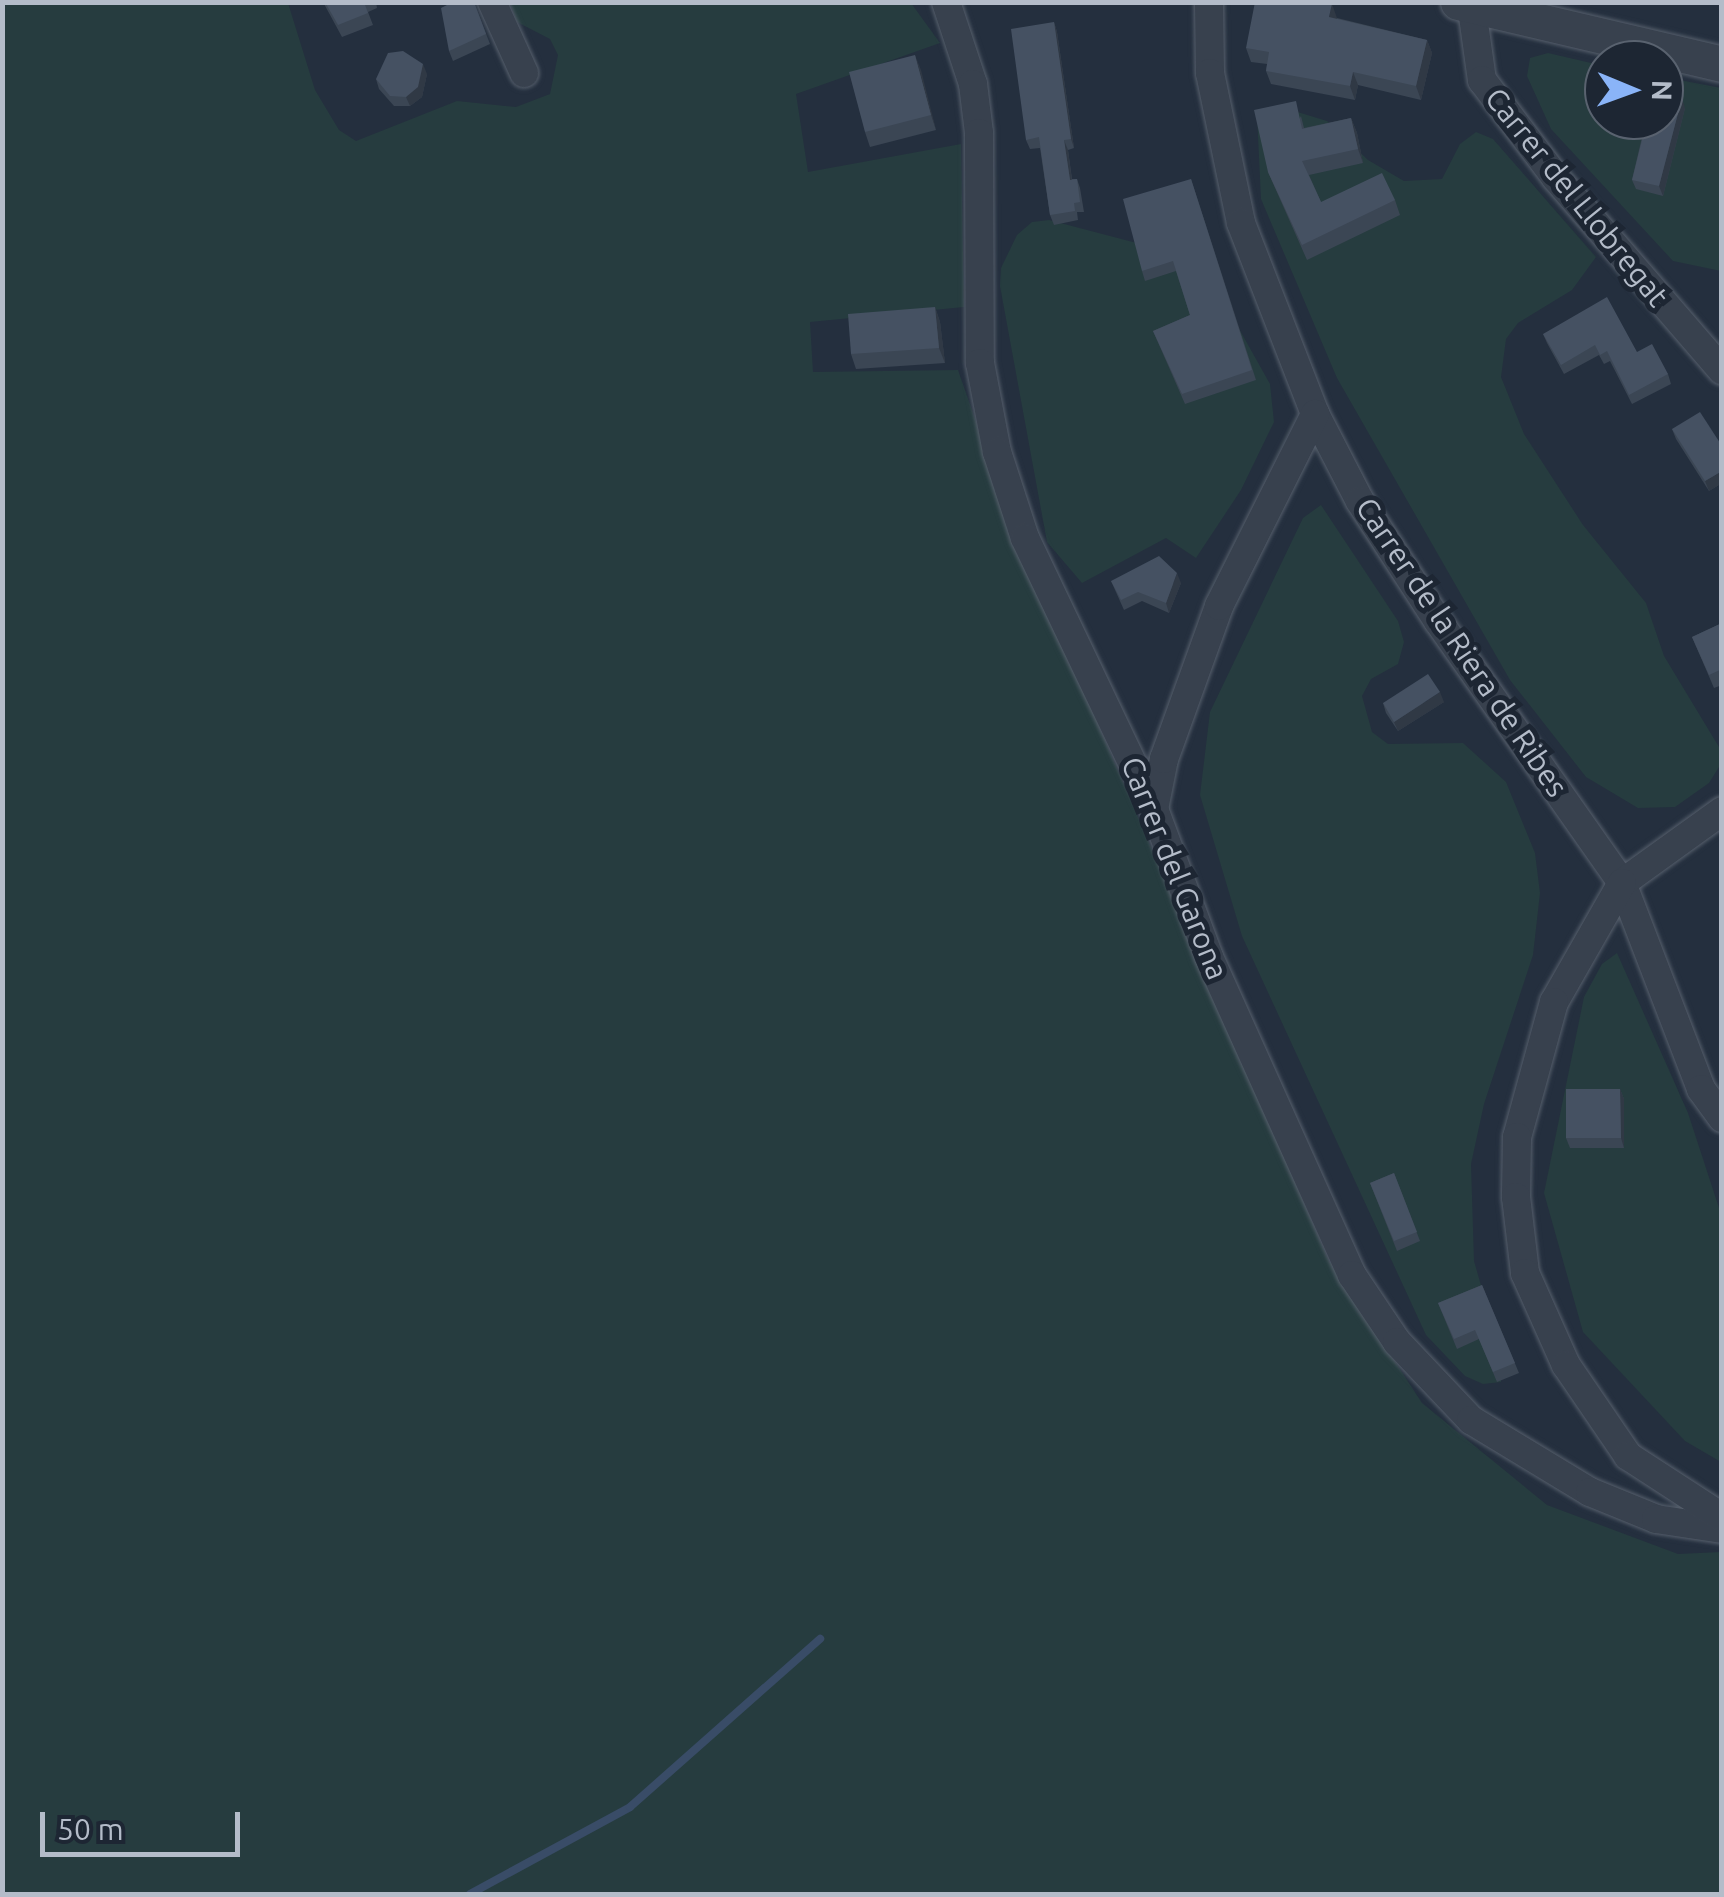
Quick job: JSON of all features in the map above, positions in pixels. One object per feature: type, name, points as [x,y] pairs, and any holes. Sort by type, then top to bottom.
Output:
[{"type":"street","points":[[492,2],[524,73]]},
{"type":"street","name":"Carrer del Garona","points":[[946,2],[973,84],[980,134],[980,362],[997,452],[1025,538],[1154,809],[1209,958],[1352,1275],[1396,1342],[1470,1420],[1535,1464],[1656,1519],[1722,1529]]},
{"type":"street","name":"Carrer de la Riera de Ribes","points":[[1208,2],[1210,72],[1241,222],[1315,414],[1360,500],[1438,621],[1622,883],[1701,1089],[1722,1118]]},
{"type":"street","points":[[1467,4],[1722,64]]},
{"type":"street","name":"Carrer del Llobregat","points":[[1467,4],[1482,80],[1556,178],[1722,370]]},
{"type":"street","points":[[1154,809],[1164,759],[1219,606],[1315,414]]},
{"type":"street","points":[[1722,810],[1622,883],[1554,1002],[1530,1075],[1517,1137],[1525,1273],[1566,1365],[1628,1456],[1722,1517]]},
{"type":"green space","points":[[3,3],[288,3],[315,90],[339,130],[356,141],[457,101],[516,107],[550,94],[558,55],[550,39],[517,22],[510,3],[911,3],[940,43],[796,94],[808,172],[961,144],[964,307],[810,322],[813,372],[958,370],[1011,522],[1328,1259],[1422,1403],[1547,1505],[1678,1554],[1721,1552],[1721,1894],[3,1894]]},
{"type":"green space","points":[[1548,53],[1584,61],[1584,140],[1684,140],[1684,81],[1721,88],[1721,271],[1673,261],[1551,129],[1527,76],[1530,58]]},
{"type":"green space","points":[[1291,110],[1327,121],[1368,160],[1404,181],[1442,179],[1460,144],[1476,132],[1493,139],[1596,257],[1572,290],[1518,323],[1506,339],[1501,377],[1524,434],[1583,525],[1646,603],[1664,656],[1719,747],[1719,767],[1709,783],[1675,807],[1638,808],[1586,777],[1510,680],[1337,378],[1261,199],[1257,115]]},
{"type":"green space","points":[[1049,220],[1148,246],[1233,318],[1270,384],[1274,422],[1241,490],[1196,558],[1166,538],[1082,583],[1047,542],[1000,286],[1001,268],[1017,235],[1032,222]]},
{"type":"green space","points":[[1321,505],[1398,621],[1404,642],[1398,664],[1371,679],[1362,696],[1372,732],[1388,744],[1463,743],[1506,782],[1535,853],[1540,893],[1533,955],[1484,1104],[1471,1164],[1474,1261],[1503,1362],[1501,1382],[1483,1384],[1465,1376],[1426,1335],[1242,936],[1200,795],[1210,712],[1303,518]]},
{"type":"green space","points":[[1617,953],[1688,1113],[1721,1214],[1721,1462],[1685,1441],[1583,1332],[1544,1193],[1584,997],[1602,964]]},
{"type":"building","points":[[325,2],[364,2],[368,13],[338,25]]},
{"type":"building","points":[[453,2],[474,2],[486,34],[449,51],[441,8]]},
{"type":"building","points":[[1255,2],[1332,4],[1329,17],[1427,40],[1416,86],[1353,72],[1350,86],[1266,71],[1269,52],[1246,48]]},
{"type":"building","points":[[1054,22],[1071,139],[1064,140],[1070,180],[1077,179],[1080,202],[1074,203],[1075,211],[1050,215],[1039,137],[1026,140],[1011,29]]},
{"type":"building","points":[[403,51],[423,64],[418,87],[406,97],[390,96],[376,79],[388,53]]},
{"type":"building","points":[[915,55],[931,115],[865,132],[849,72]]},
{"type":"building","points":[[1296,101],[1302,129],[1351,118],[1358,149],[1302,161],[1321,202],[1382,173],[1395,200],[1302,245],[1268,172],[1254,110]]},
{"type":"building","points":[[1642,140],[1671,140],[1659,186],[1632,180]]},
{"type":"building","points":[[1191,179],[1252,370],[1182,394],[1153,331],[1190,315],[1173,261],[1142,271],[1123,199]]},
{"type":"building","points":[[1607,297],[1637,352],[1652,344],[1668,374],[1629,395],[1607,351],[1600,355],[1595,345],[1561,365],[1543,334]]},
{"type":"building","points":[[935,307],[939,348],[851,354],[848,314]]},
{"type":"building","points":[[1700,412],[1722,446],[1722,471],[1705,481],[1672,429]]},
{"type":"building","points":[[1159,556],[1177,573],[1166,603],[1138,592],[1121,600],[1111,581]]},
{"type":"building","points":[[1722,623],[1722,669],[1709,675],[1692,637]]},
{"type":"building","points":[[1428,674],[1440,692],[1394,722],[1383,703]]},
{"type":"building","points":[[1566,1089],[1620,1089],[1621,1138],[1566,1138]]},
{"type":"building","points":[[1394,1173],[1417,1232],[1394,1241],[1370,1183]]},
{"type":"building","points":[[1482,1285],[1515,1363],[1493,1372],[1475,1330],[1454,1339],[1438,1303]]},
{"type":"waterway","points":[[470,1894],[630,1807],[820,1639]]}]
